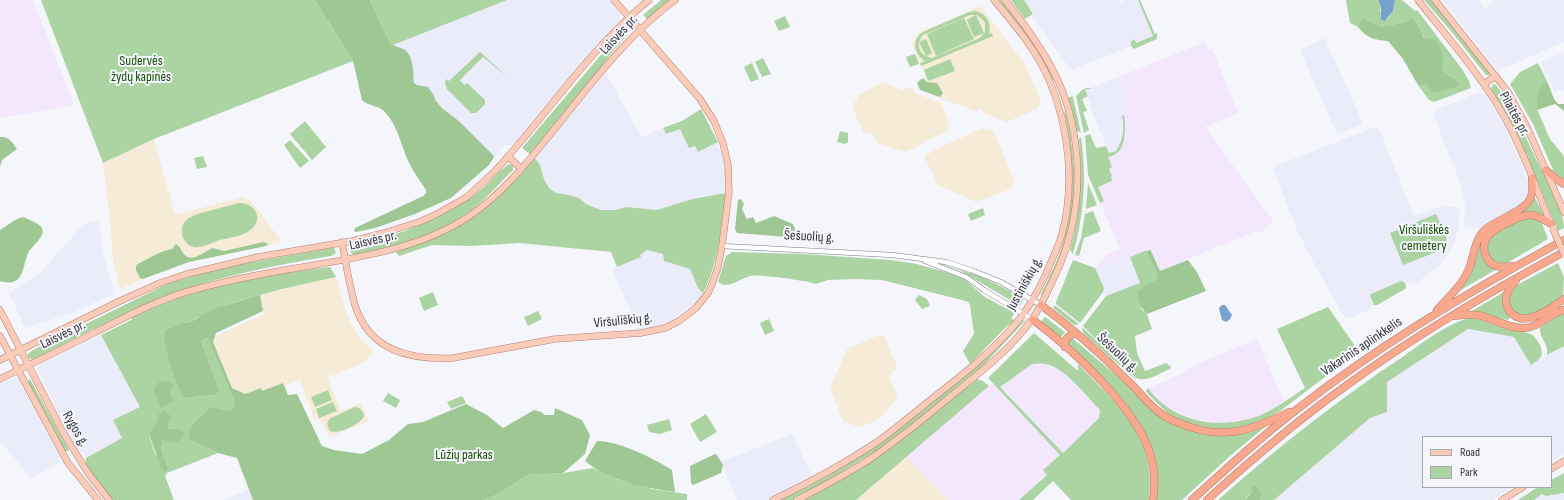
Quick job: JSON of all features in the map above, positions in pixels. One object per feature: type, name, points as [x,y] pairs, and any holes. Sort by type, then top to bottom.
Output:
[{"type":"highway","points":[[1546,170],[1564,184]]},
{"type":"highway","points":[[1430,317],[1455,291],[1464,278],[1469,269],[1481,234],[1489,226],[1521,208],[1527,202],[1532,194],[1532,178]]},
{"type":"highway","points":[[1517,265],[1496,266],[1487,259],[1484,246],[1489,235],[1519,217],[1527,215],[1536,216],[1552,227]]},
{"type":"highway","name":"Vakarinis aplinkkelis","points":[[1192,500],[1300,406],[1370,356],[1430,317],[1517,265],[1564,240]]},
{"type":"highway","name":"Vakarinis aplinkkelis","points":[[1207,500],[1252,460],[1306,416],[1357,378],[1449,317],[1518,276],[1564,253]]},
{"type":"highway","points":[[1518,276],[1509,289],[1506,298],[1508,309],[1517,317],[1526,319],[1531,318],[1564,299]]},
{"type":"highway","name":"Šešuolių g.","points":[[1041,305],[1076,333],[1158,411],[1170,420],[1191,428],[1217,433],[1241,431],[1262,425],[1300,406]]},
{"type":"highway","points":[[1449,317],[1467,314],[1477,315],[1523,328],[1538,324],[1554,314],[1564,310]]},
{"type":"highway","name":"Šešuolių g.","points":[[1032,319],[1065,347],[1121,403],[1142,434],[1153,464],[1153,500]]},
{"type":"highway","points":[[1065,347],[1065,340],[1067,337],[1076,333]]},
{"type":"main road","name":"Viršuliškių g.","points":[[342,242],[350,286],[355,306],[361,320],[371,334],[383,345],[395,351],[417,357],[439,359],[468,356],[509,346],[555,339],[641,333],[665,328],[679,321],[691,312],[708,293],[718,267],[722,246],[730,184],[728,165],[723,143],[714,121],[700,99],[614,0]]},
{"type":"main road","name":"Laisvės pr.","points":[[0,360],[120,301],[160,283],[180,276],[258,256],[342,242],[403,228],[434,215],[467,197],[486,180],[508,156],[594,54],[649,0]]},
{"type":"main road","name":"Laisvės pr.","points":[[0,379],[124,318],[192,290],[267,273],[379,253],[410,244],[453,226],[482,207],[521,169],[579,98],[640,30],[675,0]]},
{"type":"main road","name":"Justiniškių g.","points":[[773,500],[811,482],[839,466],[894,429],[986,354],[1008,332],[1033,300],[1056,249],[1064,222],[1069,185],[1066,138],[1056,99],[1041,65],[1016,26],[994,0]]},
{"type":"main road","name":"Justiniškių g.","points":[[797,500],[822,488],[898,439],[993,361],[1018,337],[1032,319],[1041,305],[1064,254],[1074,221],[1077,185],[1074,136],[1070,114],[1062,90],[1051,68],[1034,39],[1005,0]]},
{"type":"main road","name":"Pilaitės pr.","points":[[1418,0],[1484,84],[1505,118],[1564,253]]},
{"type":"main road","name":"Pilaitės pr.","points":[[1435,0],[1508,92],[1521,115],[1564,212]]},
{"type":"main road","points":[[1484,84],[1496,76]]},
{"type":"main road","points":[[508,156],[521,169]]},
{"type":"main road","name":"Rygos g.","points":[[0,310],[55,419],[78,458],[109,500]]},
{"type":"main road","name":"Rygos g.","points":[[0,336],[68,463],[98,500]]},
{"type":"main road","points":[[1552,468],[1564,461]]},
{"type":"main road","points":[[1502,500],[1521,488]]},
{"type":"street","name":"Šešuolių g.","points":[[722,246],[892,255],[946,262],[1001,282],[1041,305]]},
{"type":"street","name":"Šešuolių g.","points":[[918,259],[966,277],[1032,319]]},
{"type":"shaded area","points":[[0,0],[33,0],[74,105],[0,118]]},
{"type":"shaded area","points":[[507,0],[609,0],[620,16],[619,21],[587,55],[515,143],[505,145],[494,157],[460,122],[442,108],[436,101],[433,94],[423,86],[414,83],[412,62],[403,49],[393,45]]},
{"type":"shaded area","points":[[1024,0],[1119,0],[1122,3],[1124,0],[1138,0],[1153,36],[1135,43],[1134,40],[1131,42],[1131,46],[1071,70],[1031,15],[1033,13]]},
{"type":"shaded area","points":[[1442,0],[1479,0],[1486,9],[1493,0],[1564,0],[1564,42],[1498,71]]},
{"type":"shaded area","points":[[980,6],[1025,64],[1041,101],[1037,109],[1007,122],[983,113],[981,109],[976,111],[934,96],[912,44],[918,33]]},
{"type":"shaded area","points":[[1325,38],[1363,124],[1337,134],[1300,50]]},
{"type":"shaded area","points":[[1205,42],[1208,50],[1212,49],[1238,113],[1205,127],[1274,222],[1258,234],[1256,231],[1221,246],[1220,245],[1160,272],[1150,249],[1102,268],[1095,268],[1100,261],[1106,258],[1105,255],[1120,249],[1100,203],[1104,201],[1098,187],[1112,176],[1109,169],[1112,167],[1107,154],[1117,149],[1124,128],[1122,116],[1124,115],[1126,96],[1118,77]]},
{"type":"shaded area","points":[[1564,52],[1564,90],[1554,92],[1541,62]]},
{"type":"shaded area","points":[[606,73],[641,137],[663,128],[667,134],[680,128],[689,148],[695,145],[698,152],[718,142],[725,168],[726,193],[692,199],[657,210],[626,207],[616,210],[601,210],[586,204],[579,198],[556,193],[549,188],[544,179],[540,165],[534,157]]},
{"type":"shaded area","points":[[1118,77],[1126,96],[1124,115],[1122,116],[1124,128],[1117,149],[1109,153],[1089,104],[1091,103],[1085,90]]},
{"type":"shaded area","points":[[883,82],[902,90],[909,87],[913,89],[915,93],[941,103],[949,121],[947,132],[925,141],[923,144],[906,152],[877,143],[873,134],[863,132],[852,107],[859,95]]},
{"type":"shaded area","points":[[1480,92],[1486,95],[1505,128],[1518,156],[1530,188],[1527,199],[1521,205],[1481,229],[1464,227],[1465,206],[1462,188],[1433,114],[1436,110]]},
{"type":"shaded area","points":[[1378,126],[1414,216],[1442,206],[1460,207],[1459,226],[1455,242],[1440,266],[1415,284],[1404,282],[1372,293],[1370,295],[1374,305],[1367,311],[1350,318],[1341,312],[1309,254],[1296,228],[1273,168],[1277,165]]},
{"type":"shaded area","points":[[983,128],[984,130],[989,128],[994,132],[1014,179],[1011,189],[976,202],[938,185],[924,156]]},
{"type":"shaded area","points":[[154,139],[175,215],[243,197],[253,203],[282,242],[266,246],[267,243],[263,242],[224,251],[216,248],[209,249],[199,256],[193,257],[186,256],[181,248],[163,251],[140,278],[143,279],[120,289],[113,260],[103,163]]},
{"type":"shaded area","points":[[99,221],[103,254],[115,293],[74,312],[25,328],[9,293],[41,272],[81,227],[90,222]]},
{"type":"shaded area","points":[[647,250],[663,254],[664,261],[690,269],[698,288],[703,293],[694,304],[672,320],[656,327],[638,330],[613,270],[640,257],[640,255]]},
{"type":"shaded area","points":[[1130,257],[1141,283],[1106,296],[1103,292],[1104,289],[1095,268],[1103,268]]},
{"type":"shaded area","points":[[336,277],[350,322],[359,337],[374,351],[366,361],[362,363],[333,376],[326,374],[341,411],[361,403],[369,421],[329,437],[322,422],[314,419],[300,380],[284,386],[283,383],[262,391],[260,388],[245,394],[232,388],[213,342],[215,336],[264,314],[260,295]]},
{"type":"shaded area","points":[[1468,329],[1514,337],[1531,365],[1564,346],[1564,454],[1552,461],[1552,436],[1422,436],[1422,488],[1510,488],[1492,500],[1274,500],[1370,418],[1387,412],[1387,382]]},
{"type":"shaded area","points":[[101,335],[140,407],[122,438],[86,458],[83,452],[78,452],[62,425],[51,396],[37,369],[39,366]]},
{"type":"shaded area","points":[[879,335],[884,336],[898,369],[893,371],[889,377],[898,398],[878,420],[859,427],[843,421],[830,387],[847,349]]},
{"type":"shaded area","points":[[1257,339],[1284,402],[1261,415],[1245,421],[1223,424],[1197,420],[1167,408],[1148,388],[1182,374],[1192,366]]},
{"type":"shaded area","points":[[1032,364],[1046,364],[1058,370],[1069,378],[1100,410],[1099,418],[1063,453],[1000,386]]},
{"type":"shaded area","points":[[15,378],[19,380],[60,456],[59,463],[30,479],[0,441],[0,385]]},
{"type":"shaded area","points":[[992,383],[1060,455],[1043,470],[1047,474],[1019,500],[948,500],[906,457]]},
{"type":"shaded area","points":[[792,434],[813,478],[767,500],[737,500],[721,462]]},
{"type":"shaded area","points":[[906,457],[948,500],[856,500]]},
{"type":"shaded area","points":[[250,489],[253,500],[223,500]]},
{"type":"shaded area","points":[[1564,493],[1564,500],[1534,500],[1543,494],[1546,496]]},
{"type":"green space","name":"Sudervės žydų kapinės","points":[[41,0],[315,0],[353,61],[154,139],[103,163]]},
{"type":"green space","points":[[315,0],[370,0],[390,43],[408,53],[412,65],[414,83],[428,87],[442,108],[460,122],[493,155],[494,157],[489,165],[451,198],[415,214],[375,228],[356,232],[354,231],[355,228],[423,196],[426,193],[426,190],[408,161],[398,134],[388,116],[381,109],[362,100],[353,61]]},
{"type":"green space","points":[[370,0],[507,0],[393,45],[390,43]]},
{"type":"green space","points":[[661,0],[670,0],[647,19],[643,15]]},
{"type":"green space","points":[[999,0],[1002,0],[1024,29],[1043,59],[1054,80],[1037,50]]},
{"type":"green space","points":[[1011,0],[1024,0],[1033,14],[1025,19]]},
{"type":"green space","points":[[1138,0],[1140,0],[1155,34],[1157,33],[1157,39],[1134,49],[1131,46],[1131,42],[1134,39],[1136,43],[1153,36]]},
{"type":"green space","points":[[1346,0],[1378,0],[1381,7],[1380,11],[1387,20],[1393,11],[1395,0],[1402,0],[1415,11],[1417,10],[1462,69],[1471,88],[1434,102],[1429,100],[1418,85],[1423,86],[1454,78],[1447,74],[1441,75],[1419,26],[1406,22],[1380,27],[1359,23],[1358,27],[1350,23]]},
{"type":"green space","points":[[1424,0],[1431,0],[1490,72],[1489,76],[1486,75]]},
{"type":"green space","points":[[969,12],[979,12],[985,16],[990,26],[989,34],[992,33],[993,36],[921,66],[920,63],[925,61],[918,55],[915,47],[915,43],[919,35]],"holes":[[[970,15],[977,15],[985,22],[985,32],[980,38],[932,58],[924,55],[920,50],[919,43],[923,35]]]},
{"type":"green space","points":[[976,15],[984,33],[974,37],[967,20]]},
{"type":"green space","points":[[785,16],[790,27],[779,31],[774,21]]},
{"type":"green space","points":[[964,18],[974,39],[936,56],[927,34]]},
{"type":"green space","points":[[1364,19],[1380,27],[1406,22],[1412,19],[1419,26],[1424,38],[1436,40],[1443,55],[1442,71],[1454,78],[1459,84],[1456,87],[1433,93],[1427,85],[1418,85],[1403,59],[1388,41],[1371,38],[1358,27],[1359,23]]},
{"type":"green space","points":[[623,31],[627,35],[530,154],[522,148],[600,56]]},
{"type":"green space","points":[[926,39],[932,53],[926,56],[919,42]]},
{"type":"green space","points":[[480,52],[508,77],[483,57],[460,80],[464,85],[467,83],[485,100],[485,104],[476,113],[471,113],[447,89],[445,83],[446,79],[449,81]]},
{"type":"green space","points":[[915,54],[919,64],[910,67],[906,57]]},
{"type":"green space","points":[[763,58],[771,74],[762,77],[755,62]]},
{"type":"green space","points":[[950,59],[955,71],[928,81],[924,70]]},
{"type":"green space","points":[[752,63],[759,79],[751,82],[744,67]]},
{"type":"green space","points":[[1538,63],[1547,81],[1538,92],[1536,103],[1537,109],[1550,139],[1564,156],[1564,180],[1554,172],[1533,124],[1510,84],[1520,72]]},
{"type":"green space","points":[[923,78],[927,82],[937,83],[943,93],[940,97],[920,90],[917,83]]},
{"type":"green space","points":[[1547,81],[1554,99],[1558,104],[1564,104],[1564,111],[1555,104],[1537,110],[1536,102],[1539,90]]},
{"type":"green space","points":[[1493,84],[1496,85],[1515,115],[1556,198],[1562,213],[1564,228],[1558,231],[1526,154],[1491,90]]},
{"type":"green space","points":[[1086,88],[1092,88],[1085,90],[1088,96],[1082,99],[1087,111],[1083,112],[1089,130],[1084,133],[1076,96]]},
{"type":"green space","points":[[1072,96],[1081,133],[1077,131],[1068,98]]},
{"type":"green space","points":[[701,109],[718,142],[698,152],[695,146],[689,148],[680,129],[666,134],[663,128],[682,121]]},
{"type":"green space","points":[[1065,111],[1070,129],[1073,158],[1074,181],[1072,216],[1065,245],[1043,295],[1041,294],[1062,246],[1070,213],[1072,179],[1070,145]]},
{"type":"green space","points":[[1124,115],[1124,141],[1120,150],[1108,157],[1112,167],[1109,169],[1112,176],[1112,181],[1098,187],[1104,201],[1100,203],[1088,175],[1085,136],[1090,134],[1096,148],[1106,146],[1109,153],[1116,151],[1123,134],[1122,116]]},
{"type":"green space","points":[[305,121],[326,147],[312,160],[290,134]]},
{"type":"green space","points":[[840,131],[848,133],[848,142],[845,144],[837,142]]},
{"type":"green space","points":[[0,137],[8,139],[17,149],[2,160],[0,167]]},
{"type":"green space","points":[[1081,137],[1084,167],[1083,196],[1080,225],[1073,254],[1070,250],[1074,236],[1080,195],[1079,139]]},
{"type":"green space","points":[[290,140],[309,161],[300,168],[284,145]]},
{"type":"green space","points":[[203,156],[207,167],[197,169],[194,158]]},
{"type":"green space","points":[[534,157],[540,165],[544,179],[549,188],[556,193],[579,198],[586,204],[601,210],[616,210],[626,207],[657,210],[692,199],[726,193],[716,257],[713,269],[703,293],[698,288],[690,269],[664,261],[663,254],[647,250],[640,255],[641,257],[617,267],[611,252],[520,243],[471,246],[432,245],[399,256],[396,252],[448,232],[476,215],[514,180]]},
{"type":"green space","points":[[509,164],[513,166],[513,170],[483,200],[470,211],[451,223],[438,230],[397,245],[354,255],[350,252],[352,247],[402,232],[448,212],[477,193]]},
{"type":"green space","points":[[1088,183],[1097,205],[1086,209]]},
{"type":"green space","points":[[1534,196],[1544,216],[1532,212],[1483,239],[1481,244],[1482,258],[1488,265],[1497,269],[1459,291],[1475,263],[1481,240]]},
{"type":"green space","points":[[741,199],[744,204],[742,209],[747,219],[753,217],[756,223],[774,216],[793,224],[799,238],[737,233],[735,229],[738,200]]},
{"type":"green space","points":[[239,203],[250,206],[256,213],[257,222],[249,231],[239,236],[220,240],[200,247],[194,247],[186,242],[182,234],[182,229],[185,221],[189,218]]},
{"type":"green space","points":[[983,208],[985,215],[971,221],[968,214]]},
{"type":"green space","points":[[1093,211],[1101,231],[1084,238],[1079,256],[1075,255],[1081,238],[1085,214]]},
{"type":"green space","name":"Viršuliškės cemetery","points":[[1436,214],[1447,241],[1444,249],[1403,265],[1390,233]]},
{"type":"green space","points":[[22,217],[31,220],[41,227],[43,230],[42,234],[28,253],[23,270],[18,279],[14,282],[0,281],[0,230]]},
{"type":"green space","points":[[1534,218],[1541,221],[1548,239],[1507,263],[1498,263],[1489,258],[1486,249],[1489,239],[1493,235],[1521,220]]},
{"type":"green space","points":[[263,242],[268,244],[266,246],[189,262],[143,279],[140,278],[136,270],[136,266],[138,264],[159,253],[172,249],[176,244],[186,256],[193,258],[213,248],[224,251]]},
{"type":"green space","points":[[334,248],[336,253],[331,256],[289,263],[227,277],[166,296],[117,317],[38,358],[32,360],[28,357],[28,354],[33,350],[167,284],[219,268]]},
{"type":"green space","points":[[1150,249],[1160,271],[1188,260],[1197,272],[1206,291],[1147,314],[1140,304],[1137,291],[1157,279],[1157,273],[1147,252]]},
{"type":"green space","points":[[1147,250],[1157,273],[1157,279],[1137,292],[1142,310],[1147,314],[1152,329],[1135,336],[1137,353],[1145,371],[1166,363],[1171,367],[1170,369],[1153,377],[1140,379],[1136,378],[1083,326],[1106,296],[1140,283],[1130,257]]},
{"type":"green space","points":[[732,252],[803,254],[891,260],[917,264],[964,279],[985,297],[1011,311],[1014,314],[1011,318],[1015,321],[1006,327],[970,364],[963,351],[974,334],[970,305],[968,302],[882,280],[828,280],[816,284],[770,276],[750,276],[726,285],[718,282],[726,256]]},
{"type":"green space","points":[[1073,260],[1095,268],[1104,288],[1103,292],[1080,323],[1056,304]]},
{"type":"green space","points":[[936,262],[980,276],[1024,298],[1020,306],[961,271]]},
{"type":"green space","points":[[1558,263],[1564,277],[1563,296],[1538,312],[1527,316],[1516,313],[1509,304],[1509,293],[1515,286]]},
{"type":"green space","points":[[330,267],[336,277],[282,289],[232,303],[190,322],[184,323],[186,398],[214,395],[220,391],[201,341],[208,338],[235,404],[232,412],[188,439],[218,453],[167,473],[165,476],[174,500],[112,500],[86,465],[86,458],[122,438],[113,420],[140,407],[101,335],[131,320],[133,317],[167,302],[188,295],[240,281]],"holes":[[[158,415],[168,423],[169,429],[181,429],[163,439],[161,449],[168,468],[155,454],[149,435],[156,424]]]},
{"type":"green space","points":[[1401,281],[1405,283],[1405,289],[1377,305],[1374,305],[1370,295],[1371,294]]},
{"type":"green space","points":[[433,292],[438,305],[424,311],[419,298]]},
{"type":"green space","points":[[1504,292],[1502,302],[1504,309],[1510,317],[1508,320],[1470,312]]},
{"type":"green space","name":"Lūžių parkas","points":[[260,295],[263,311],[216,333],[213,342],[232,388],[245,394],[261,388],[262,391],[283,383],[288,395],[297,394],[322,446],[334,450],[362,454],[389,440],[408,424],[423,422],[466,404],[487,415],[503,428],[534,410],[545,415],[554,415],[555,408],[582,420],[590,435],[585,454],[563,473],[528,475],[496,495],[484,500],[253,500],[237,458],[218,453],[188,439],[192,425],[211,407],[231,412],[235,404],[208,338],[201,341],[220,391],[214,395],[186,398],[178,386],[171,368],[164,333],[166,330],[190,322],[213,309]]},
{"type":"green space","points":[[919,295],[927,299],[930,306],[922,309],[915,300]]},
{"type":"green space","points":[[1054,306],[1079,324],[1074,325],[1053,308]]},
{"type":"green space","points":[[1328,307],[1353,343],[1355,348],[1354,355],[1280,411],[1264,420],[1241,428],[1215,430],[1181,421],[1167,413],[1146,391],[1148,388],[1162,403],[1178,413],[1201,421],[1225,423],[1249,419],[1261,415],[1278,406],[1305,388],[1277,329]]},
{"type":"green space","points":[[538,311],[542,319],[528,326],[524,317]]},
{"type":"green space","points":[[1564,313],[1564,346],[1547,355],[1547,348],[1541,335],[1540,328]]},
{"type":"green space","points":[[1045,317],[1065,332],[1061,337],[1041,322]]},
{"type":"green space","points":[[1469,318],[1506,329],[1524,332],[1535,337],[1542,351],[1540,359],[1531,365],[1514,337],[1468,329],[1387,382],[1387,412],[1370,418],[1274,500],[1259,500],[1261,496],[1252,492],[1244,500],[1218,500],[1284,444],[1353,391],[1434,335],[1451,325]]},
{"type":"green space","points":[[769,319],[774,331],[765,335],[760,323]]},
{"type":"green space","points":[[1024,320],[1025,321],[977,372],[884,446],[810,491],[792,500],[779,500],[808,487],[839,469],[906,423],[933,402]]},
{"type":"green space","points":[[1082,327],[1119,361],[1137,381],[1083,333]]},
{"type":"green space","points":[[1034,333],[1078,371],[1078,364],[1121,409],[1141,440],[1147,457],[1150,477],[1149,500],[1071,500],[1053,481],[1033,500],[1019,500],[1047,475],[1043,470],[1060,455],[988,378]],"holes":[[[1032,364],[1045,364],[1060,370],[1068,376],[1100,410],[1099,418],[1063,453],[1000,387]]]},
{"type":"green space","points":[[1072,338],[1122,380],[1147,406],[1174,424],[1245,433],[1265,427],[1230,456],[1182,500],[1156,500],[1157,488],[1140,425],[1121,398],[1069,344],[1068,341]]},
{"type":"green space","points":[[30,379],[69,450],[65,452],[29,385],[28,381]]},
{"type":"green space","points":[[977,379],[983,381],[989,386],[856,500],[804,500],[843,479],[891,448]]},
{"type":"green space","points":[[159,382],[170,382],[173,386],[169,395],[173,398],[173,401],[163,407],[160,407],[154,390]]},
{"type":"green space","points":[[328,390],[332,400],[315,407],[311,397]]},
{"type":"green space","points":[[388,393],[400,400],[396,408],[383,401]]},
{"type":"green space","points":[[462,396],[466,403],[451,409],[447,402]]},
{"type":"green space","points":[[333,402],[337,411],[319,418],[316,409]]},
{"type":"green space","points":[[355,407],[362,411],[364,416],[359,422],[343,430],[334,432],[330,431],[327,424],[329,419]]},
{"type":"green space","points":[[165,410],[171,417],[168,423],[169,429],[181,429],[185,433],[182,439],[174,443],[163,440],[161,449],[168,468],[165,472],[161,468],[149,434],[156,423],[158,415]]},
{"type":"green space","points":[[706,414],[717,432],[700,442],[690,424]]},
{"type":"green space","points":[[669,419],[672,430],[660,434],[649,432],[647,425]]},
{"type":"green space","points":[[597,441],[625,447],[655,460],[672,470],[675,492],[639,486],[616,479],[594,468],[585,461]]},
{"type":"green space","points":[[715,454],[723,465],[721,473],[693,485],[691,483],[690,466]]},
{"type":"green space","points":[[593,468],[619,480],[652,489],[687,494],[687,500],[484,500],[496,495],[528,475],[563,473]]},
{"type":"green space","points":[[1564,473],[1564,493],[1546,496],[1542,494],[1534,500],[1518,500],[1536,488],[1552,488],[1552,479]]},
{"type":"green space","points":[[1253,485],[1260,490],[1260,500],[1244,500],[1252,492],[1251,488]]},
{"type":"water","points":[[1378,0],[1395,0],[1393,11],[1385,21],[1381,19],[1381,7]]},
{"type":"water","points":[[1222,305],[1225,305],[1232,315],[1226,322],[1222,320],[1219,308]]}]
